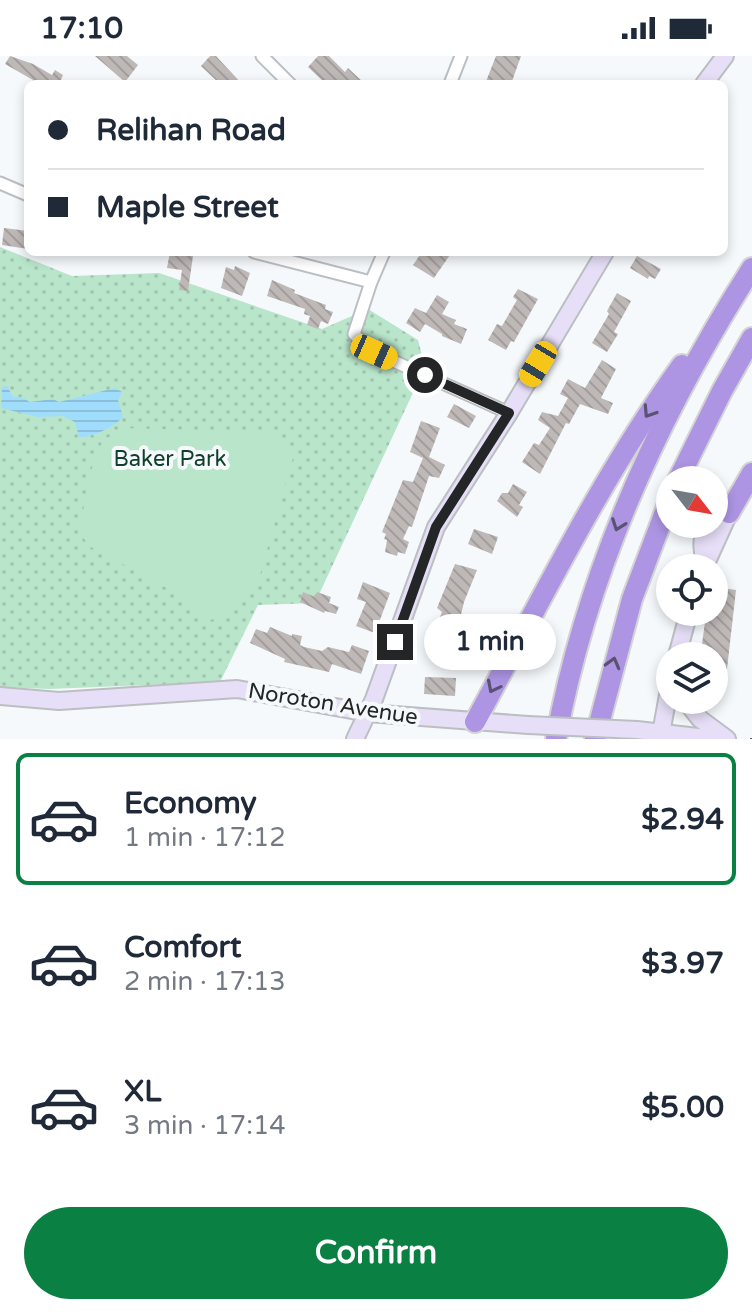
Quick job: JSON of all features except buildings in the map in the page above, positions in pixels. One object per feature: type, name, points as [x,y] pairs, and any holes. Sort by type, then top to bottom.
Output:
[{"type":"highway","points":[[556,739],[584,627],[623,513],[682,385],[752,268]]},
{"type":"highway","points":[[475,722],[559,564],[625,451],[660,395],[728,305]]},
{"type":"highway","points":[[685,466],[752,338]]},
{"type":"highway","points":[[728,507],[752,473]]},
{"type":"highway","points":[[595,739],[632,599],[656,536]]},
{"type":"main road","points":[[707,80],[725,56]]},
{"type":"main road","points":[[355,739],[368,713],[436,527],[509,413],[603,256]]},
{"type":"main road","name":"Noroton Avenue","points":[[0,696],[59,701],[237,689],[368,713],[637,730],[714,739]]},
{"type":"main road","points":[[660,735],[664,714]]},
{"type":"main road","points":[[696,714],[727,739]]},
{"type":"street","points":[[262,56],[286,80]]},
{"type":"street","points":[[452,80],[461,56]]},
{"type":"street","points":[[0,183],[24,193]]},
{"type":"street","points":[[270,256],[371,282]]},
{"type":"street","points":[[382,256],[354,334],[369,350],[509,413]]},
{"type":"green space","name":"Baker Park","points":[[0,247],[72,276],[159,273],[322,329],[368,309],[418,340],[425,367],[315,603],[258,605],[220,682],[49,689],[0,687]]},
{"type":"green space","points":[[122,428],[268,432],[282,441],[289,455],[294,454],[260,575],[229,617],[209,620],[174,592],[89,546],[79,531],[94,458],[103,441]]},
{"type":"water","points":[[7,386],[13,397],[30,402],[53,399],[59,402],[115,388],[122,392],[118,400],[123,417],[102,431],[79,437],[75,422],[63,416],[38,417],[1,408],[2,387]]},
{"type":"route","points":[[395,642],[436,527],[509,413],[425,375]]}]
